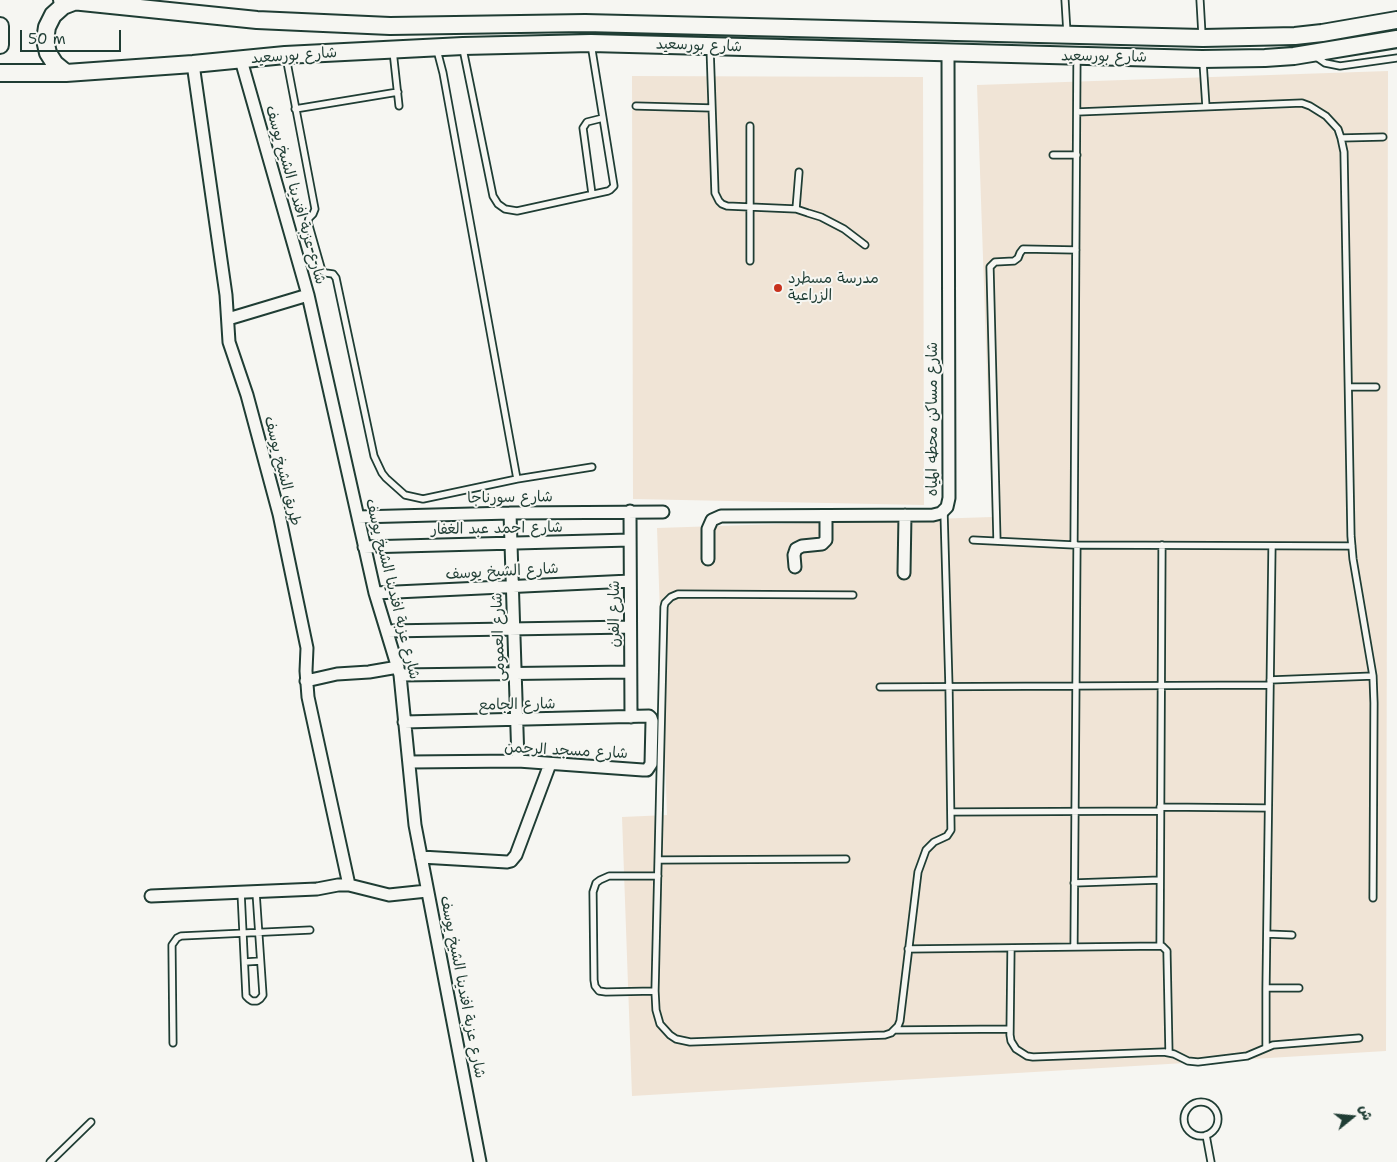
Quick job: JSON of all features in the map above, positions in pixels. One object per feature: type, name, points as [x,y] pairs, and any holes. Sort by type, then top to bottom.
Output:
[{"type":"main road","name":"شارع بورسعيد","points":[[69,0],[257,20],[390,26],[585,23],[1202,38],[1295,36],[1397,20]]},
{"type":"main road","points":[[66,73],[55,64],[48,53],[45,40],[47,26],[53,15],[69,0]]},
{"type":"main road","points":[[0,26],[0,45]]},
{"type":"main road","name":"شارع بورسعيد","points":[[0,73],[66,73],[285,56],[463,46],[591,43],[1202,59],[1264,58],[1294,56],[1397,39]]},
{"type":"street","name":"شارع مساكن محطه المياه","points":[[708,559],[708,529],[709,524],[716,517],[933,515],[941,513],[947,506],[949,498],[948,53]]},
{"type":"street","name":"شارع عزبة افندينا الشيخ يوسف","points":[[241,60],[308,295],[364,547],[375,592],[399,671],[412,802],[421,857],[480,1162]]},
{"type":"street","name":"طريق الشيخ يوسف","points":[[193,64],[226,295],[229,342],[247,395],[279,514],[306,648],[308,697],[349,885]]},
{"type":"street","points":[[228,319],[308,295]]},
{"type":"street","name":"شارع سورناجا","points":[[358,517],[630,511],[664,512]]},
{"type":"street","name":"شارع الفرن","points":[[630,511],[631,718]]},
{"type":"street","name":"شارع العمومى","points":[[510,513],[518,761]]},
{"type":"street","points":[[904,573],[905,515]]},
{"type":"street","points":[[795,567],[794,555],[796,549],[802,546],[825,543],[826,516]]},
{"type":"street","name":"شارع احمد عبد الغفار","points":[[364,547],[630,540]]},
{"type":"street","name":"شارع الشيخ يوسف","points":[[375,592],[630,581]]},
{"type":"street","points":[[387,631],[630,627]]},
{"type":"street","points":[[306,680],[336,674],[399,671],[515,674],[630,672]]},
{"type":"street","name":"شارع مسجد الرحمن","points":[[409,762],[518,761],[647,770],[651,764],[651,718],[649,716],[631,718]]},
{"type":"street","name":"شارع الجامع","points":[[404,722],[631,718]]},
{"type":"street","points":[[421,857],[511,861],[516,855],[550,764]]},
{"type":"street","points":[[151,896],[317,889],[338,885],[349,885],[389,895],[428,891]]},
{"type":"lane","points":[[1065,0],[1067,35]]},
{"type":"lane","points":[[1200,0],[1202,38]]},
{"type":"lane","points":[[463,46],[492,192],[498,204],[505,209],[517,211],[610,190],[614,186],[591,43]]},
{"type":"lane","points":[[710,47],[716,198],[727,206],[796,210],[808,213],[844,229],[865,245]]},
{"type":"lane","points":[[437,48],[517,479]]},
{"type":"lane","points":[[392,50],[399,106]]},
{"type":"lane","points":[[1312,53],[1325,63],[1340,66],[1397,58]]},
{"type":"lane","points":[[285,56],[315,209],[308,222],[322,271],[334,274],[336,278],[378,468],[400,491],[411,497],[423,499],[517,479],[592,467]]},
{"type":"lane","points":[[1074,947],[1077,56]]},
{"type":"lane","points":[[1202,59],[1206,107]]},
{"type":"lane","points":[[295,108],[398,92]]},
{"type":"lane","points":[[1077,112],[1302,103],[1326,116],[1338,130],[1344,152],[1352,546],[1373,676],[1373,898]]},
{"type":"lane","points":[[636,106],[712,108]]},
{"type":"lane","points":[[592,194],[583,128],[587,122],[603,118]]},
{"type":"lane","points":[[750,126],[750,261]]},
{"type":"lane","points":[[1341,138],[1382,138]]},
{"type":"lane","points":[[1053,155],[1077,155]]},
{"type":"lane","points":[[796,210],[799,172]]},
{"type":"lane","points":[[997,541],[990,267],[995,262],[1014,261],[1023,249],[1076,250]]},
{"type":"lane","points":[[1349,387],[1376,387]]},
{"type":"lane","points":[[895,1030],[900,1021],[917,880],[922,861],[926,850],[934,842],[944,839],[950,834],[951,830],[944,510]]},
{"type":"lane","points":[[972,540],[1076,545],[1352,546]]},
{"type":"lane","points":[[1160,945],[1162,545]]},
{"type":"lane","points":[[1266,1047],[1272,546]]},
{"type":"lane","points":[[853,595],[678,594],[667,600],[664,608],[655,991],[656,1010],[660,1024],[670,1035],[690,1042],[885,1035],[895,1030],[1010,1029]]},
{"type":"lane","points":[[880,687],[1161,685],[1270,682],[1373,676]]},
{"type":"lane","points":[[951,812],[1074,812],[1268,808]]},
{"type":"lane","points":[[659,860],[846,859]]},
{"type":"lane","points":[[655,991],[602,992],[595,986],[593,892],[596,883],[608,876],[658,876]]},
{"type":"lane","points":[[1074,883],[1160,880]]},
{"type":"lane","points":[[241,892],[246,996],[252,1001],[257,1001],[263,995],[256,892]]},
{"type":"lane","points":[[173,1043],[172,949],[174,941],[181,936],[310,930]]},
{"type":"lane","points":[[1266,934],[1292,935]]},
{"type":"lane","points":[[908,949],[1160,945],[1165,947],[1167,954],[1169,1053]]},
{"type":"lane","points":[[1011,948],[1011,1040],[1016,1050],[1021,1054],[1033,1057],[1169,1053],[1188,1061],[1198,1062],[1247,1056],[1273,1045],[1359,1038]]},
{"type":"lane","points":[[245,962],[260,961]]},
{"type":"lane","points":[[1266,988],[1299,988]]},
{"type":"lane","points":[[1195,1103],[1207,1104],[1216,1111],[1217,1123],[1211,1133],[1206,1135],[1194,1135],[1186,1127],[1184,1116],[1186,1110],[1195,1103]]},
{"type":"lane","points":[[50,1162],[91,1122]]},
{"type":"lane","points":[[1206,1135],[1211,1162]]},
{"type":"shaded area","points":[[1388,71],[1386,1051],[632,1096],[622,817],[667,815],[657,528],[992,517],[977,85]]},
{"type":"shaded area","name":"مدرسة مسطرد الزراعية","points":[[632,76],[923,77],[924,505],[633,499]]},
{"type":"place","name":"مدرسة مسطرد الزراعية","points":[[778,288]]}]
